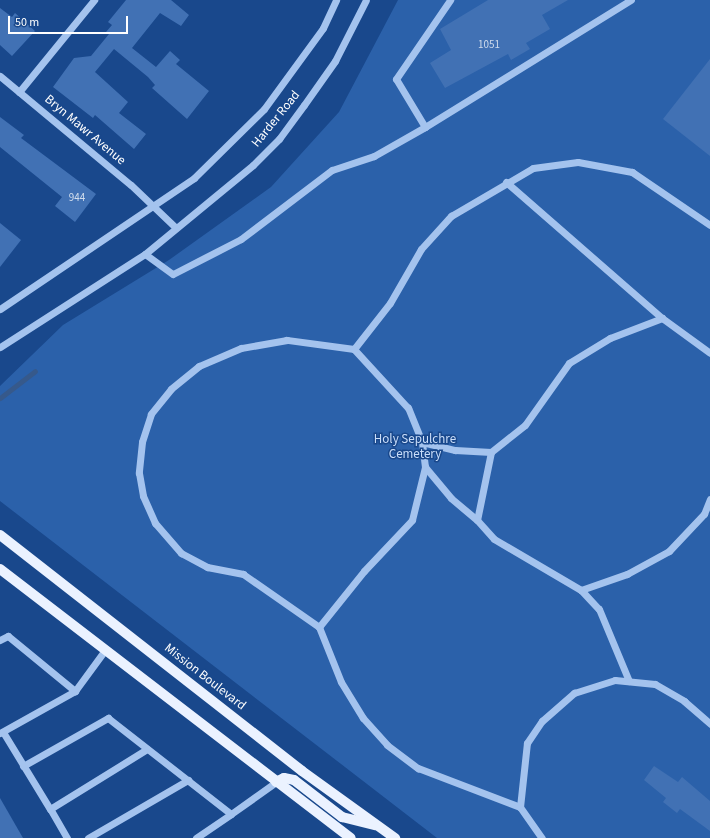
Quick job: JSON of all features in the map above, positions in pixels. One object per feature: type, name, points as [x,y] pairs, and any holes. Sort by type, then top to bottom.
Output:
[{"type":"main road","name":"Mission Boulevard","points":[[0,535],[302,771],[394,838]]},
{"type":"main road","points":[[0,569],[349,837]]},
{"type":"main road","points":[[276,782],[284,778],[294,780],[342,817],[379,826]]},
{"type":"street","points":[[20,92],[94,0]]},
{"type":"street","name":"Harder Road","points":[[0,309],[153,204],[194,178],[264,109],[323,28],[336,0]]},
{"type":"street","name":"Harder Road","points":[[0,347],[145,254],[176,228],[218,197],[279,140],[335,61],[366,0]]},
{"type":"street","points":[[426,127],[396,79],[450,0]]},
{"type":"street","points":[[145,254],[173,274],[241,239],[332,170],[374,156],[426,127],[631,0]]},
{"type":"street","name":"Bryn Mawr Avenue","points":[[0,76],[153,204]]},
{"type":"street","points":[[354,349],[390,304],[421,249],[451,216],[506,182],[533,168],[578,162],[632,172],[710,225]]},
{"type":"street","points":[[506,182],[662,318],[710,354]]},
{"type":"street","points":[[153,204],[176,228]]},
{"type":"street","points":[[477,520],[491,452],[525,425],[570,363],[610,338],[662,318]]},
{"type":"street","points":[[319,627],[364,571],[412,520],[425,467],[422,442],[408,408],[354,349],[287,340],[241,348],[199,366],[171,389],[150,414],[142,442],[139,473],[143,496],[155,523],[181,553],[207,567],[243,574],[319,627],[341,682],[363,718],[387,745],[418,768],[520,807],[542,838]]},
{"type":"street","points":[[422,442],[455,450],[491,452]]},
{"type":"street","points":[[425,467],[451,498],[477,520],[494,539],[581,590],[599,609],[629,681]]},
{"type":"street","points":[[581,590],[627,574],[669,551],[704,514],[710,499]]},
{"type":"street","points":[[0,640],[8,636],[75,691]]},
{"type":"street","points":[[67,838],[1,733],[75,691],[105,650]]},
{"type":"street","points":[[520,807],[527,743],[542,721],[574,693],[615,680],[655,684],[684,701],[710,724]]},
{"type":"street","points":[[23,766],[108,718],[231,814]]},
{"type":"street","points":[[50,809],[147,749]]},
{"type":"street","points":[[88,838],[188,780]]},
{"type":"street","points":[[196,838],[208,835],[231,814],[276,782]]},
{"type":"green space","name":"Holy Sepulchre Cemetery","points":[[398,0],[710,0],[710,838],[437,838],[0,501],[0,386],[63,325],[169,260],[271,187],[339,112]]},
{"type":"building","points":[[126,0],[171,0],[189,15],[181,26],[160,13],[132,48],[156,67],[170,51],[180,60],[176,64],[209,91],[187,119],[152,88],[155,85],[148,77],[114,49],[95,72],[128,102],[119,113],[146,134],[134,149],[95,115],[93,118],[53,87],[74,58],[91,56],[109,34],[106,32],[112,25],[108,22]]},
{"type":"building","points":[[488,0],[568,0],[542,15],[550,29],[526,43],[530,49],[511,60],[508,54],[445,88],[430,63],[451,50],[440,29]]},
{"type":"building","points":[[0,8],[12,17],[15,13],[35,31],[12,56],[0,45]]},
{"type":"building","points":[[710,59],[710,156],[663,119]]},
{"type":"building","points":[[0,117],[24,135],[21,138],[96,194],[75,222],[55,206],[62,197],[0,147]]},
{"type":"building","points":[[0,223],[21,240],[0,267]]},
{"type":"building","points":[[654,766],[678,782],[682,777],[710,801],[710,831],[680,809],[677,813],[663,802],[666,798],[644,780]]},
{"type":"building","points":[[0,798],[23,838],[0,838]]},
{"type":"waterway","points":[[0,398],[35,371]]}]
